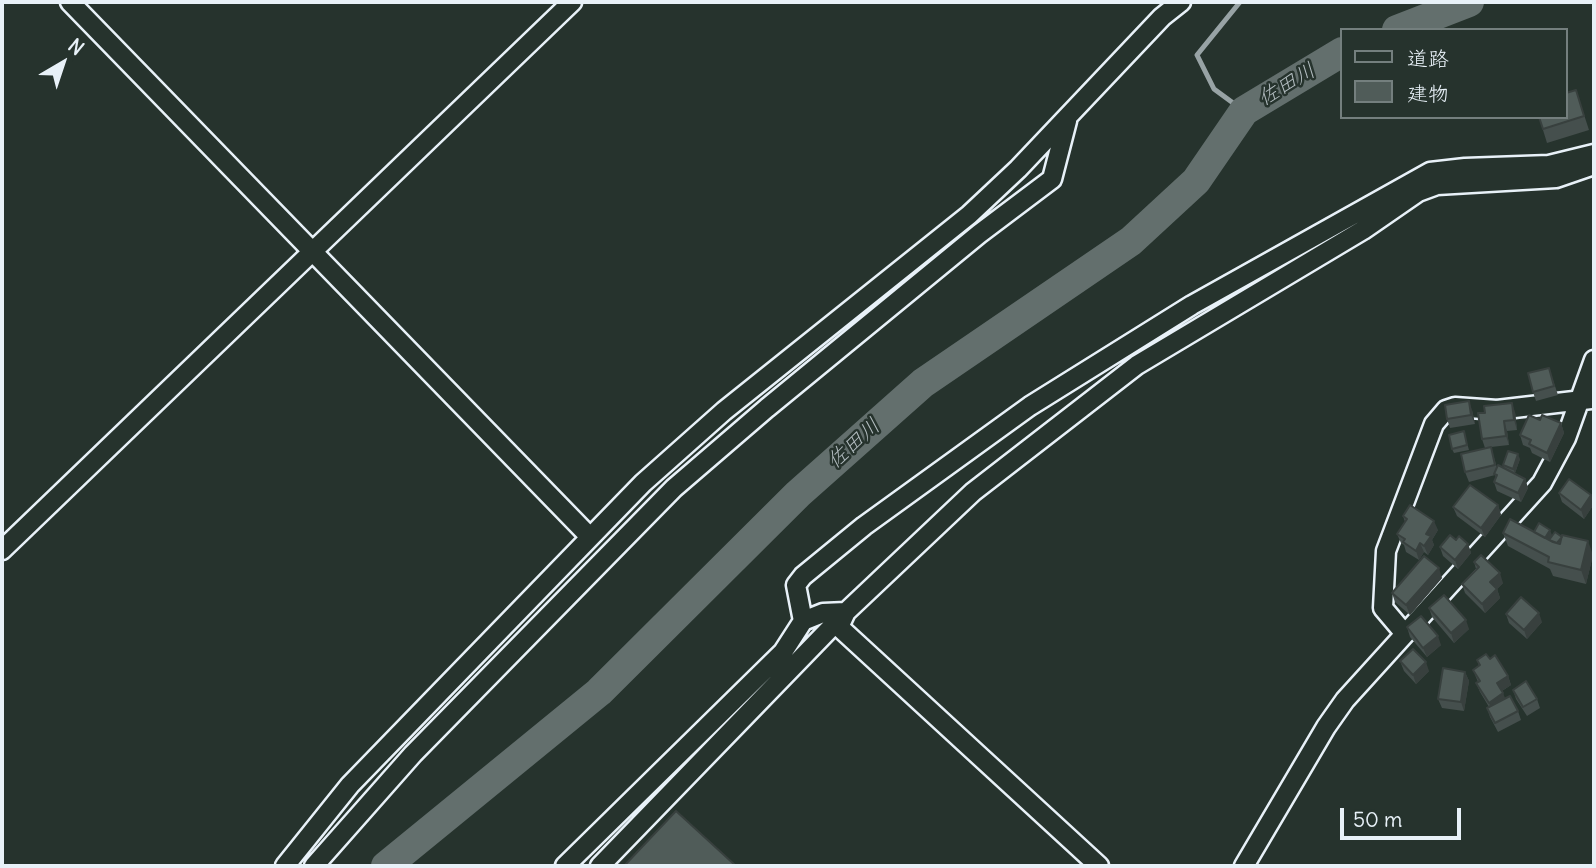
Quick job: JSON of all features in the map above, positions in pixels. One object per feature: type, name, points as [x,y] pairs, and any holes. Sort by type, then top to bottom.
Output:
[{"type":"street","points":[[70,2],[314,250],[590,537]]},
{"type":"street","points":[[2,550],[572,2]]},
{"type":"street","points":[[285,866],[350,785],[643,483],[724,411],[969,215],[1067,119],[1162,17],[1181,2]]},
{"type":"street","points":[[314,866],[413,754],[674,488],[968,243],[1052,178],[1067,119]]},
{"type":"street","points":[[803,621],[796,584],[864,526],[1030,406],[1192,305],[1430,172],[1549,165],[1594,154]]},
{"type":"street","points":[[600,866],[846,612],[973,492],[1136,365],[1363,230],[1418,192],[1437,185],[1556,178],[1594,165]]},
{"type":"street","points":[[1244,866],[1326,727],[1345,700],[1542,483],[1588,398],[1594,360]]},
{"type":"street","points":[[1405,634],[1383,608],[1386,551],[1434,424],[1440,416],[1455,407],[1497,410],[1588,398]]},
{"type":"street","points":[[565,866],[783,652],[803,621],[823,613],[846,612]]},
{"type":"street","points":[[846,612],[839,627],[1099,866]]},
{"type":"building","points":[[1576,90],[1584,116],[1543,129],[1540,119],[1568,119],[1568,92]]},
{"type":"building","points":[[1549,368],[1554,386],[1533,392],[1528,373]]},
{"type":"building","points":[[1469,401],[1471,415],[1447,419],[1445,405]]},
{"type":"building","points":[[1512,403],[1514,420],[1504,421],[1506,436],[1482,439],[1478,413],[1485,413],[1484,406]]},
{"type":"building","points":[[1529,415],[1540,420],[1542,415],[1561,423],[1547,453],[1529,444],[1531,440],[1520,435]]},
{"type":"building","points":[[1464,431],[1467,445],[1452,449],[1449,435]]},
{"type":"building","points":[[1491,447],[1495,465],[1465,472],[1461,454]]},
{"type":"building","points":[[1508,451],[1518,454],[1513,469],[1503,465]]},
{"type":"building","points":[[1498,465],[1525,479],[1518,493],[1494,482]]},
{"type":"building","points":[[1569,479],[1591,495],[1581,510],[1559,493]]},
{"type":"building","points":[[1470,485],[1498,505],[1481,528],[1453,507]]},
{"type":"building","points":[[1410,505],[1434,521],[1426,534],[1431,536],[1424,546],[1420,543],[1416,551],[1397,534],[1407,519],[1403,516]]},
{"type":"building","points":[[1510,519],[1560,544],[1562,535],[1588,541],[1581,570],[1548,562],[1549,557],[1503,533]]},
{"type":"building","points":[[1539,523],[1550,530],[1545,538],[1534,532]]},
{"type":"building","points":[[1555,532],[1562,537],[1557,543],[1549,540]]},
{"type":"building","points":[[1450,535],[1456,540],[1459,536],[1468,544],[1455,560],[1440,547]]},
{"type":"building","points":[[1481,555],[1500,573],[1490,582],[1497,589],[1482,604],[1462,584],[1479,567],[1474,562]]},
{"type":"building","points":[[1424,556],[1439,568],[1406,605],[1392,593]]},
{"type":"building","points":[[1444,595],[1466,620],[1451,633],[1429,608]]},
{"type":"building","points":[[1521,597],[1539,613],[1524,630],[1506,614]]},
{"type":"building","points":[[1421,616],[1438,636],[1423,648],[1407,627]]},
{"type":"building","points":[[1413,649],[1426,662],[1413,675],[1400,661]]},
{"type":"building","points":[[1486,654],[1490,659],[1495,655],[1508,676],[1497,683],[1503,693],[1489,703],[1476,683],[1480,681],[1473,670],[1480,665],[1477,660]]},
{"type":"building","points":[[1443,668],[1465,672],[1461,702],[1438,699]]},
{"type":"building","points":[[1526,681],[1537,699],[1523,707],[1513,690]]},
{"type":"building","points":[[1510,696],[1518,711],[1495,723],[1487,708]]},
{"type":"building","points":[[676,811],[736,866],[624,866]]},
{"type":"waterway","points":[[1240,2],[1197,55],[1214,89],[1244,111]]},
{"type":"waterway","name":"佐田川","points":[[1402,28],[1469,2]]},
{"type":"waterway","name":"佐田川","points":[[386,866],[599,692],[798,494],[923,383],[1131,241],[1196,181],[1244,111],[1340,53]]}]
